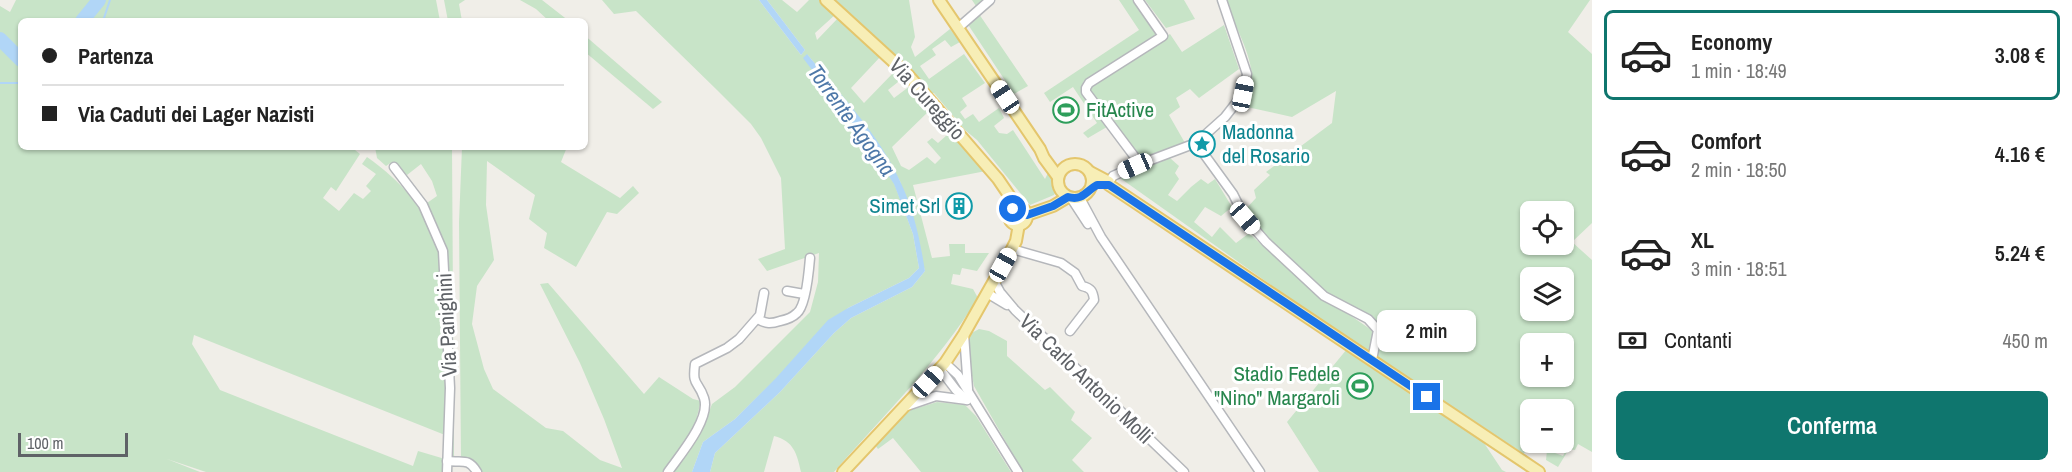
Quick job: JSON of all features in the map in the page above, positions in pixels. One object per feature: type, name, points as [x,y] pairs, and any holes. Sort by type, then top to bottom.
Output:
[{"type":"main road","name":"Via Cureggio","points":[[826,0],[909,76],[998,179],[1017,207]]},
{"type":"main road","points":[[939,0],[1040,149],[1061,172],[1058,185],[1070,196]]},
{"type":"main road","points":[[1061,172],[1077,164],[1085,166],[1090,172],[1539,472]]},
{"type":"main road","points":[[1027,215],[1053,206],[1070,196],[1088,193],[1092,180],[1090,172]]},
{"type":"main road","points":[[1091,188],[1109,184]]},
{"type":"main road","points":[[1017,207],[1023,208],[1027,215],[1025,221],[1019,224],[1014,223],[1010,218],[1011,211],[1017,207]]},
{"type":"main road","points":[[843,472],[942,366],[964,334],[1012,249],[1019,224]]},
{"type":"street","points":[[958,28],[990,0]]},
{"type":"street","points":[[1109,184],[1113,176],[1196,143],[1236,105],[1243,94],[1247,74],[1222,0]]},
{"type":"street","points":[[1140,164],[1086,92],[1086,88],[1089,83],[1163,36],[1142,1]]},
{"type":"street","points":[[1196,143],[1233,194],[1245,218],[1266,242],[1324,296],[1368,320],[1378,330],[1372,360]]},
{"type":"street","name":"Via Panighini","points":[[394,167],[423,205],[443,251],[450,388],[447,472]]},
{"type":"street","points":[[1070,196],[1088,224],[1101,237],[1260,472]]},
{"type":"street","points":[[1012,249],[1061,263],[1075,273],[1083,286],[1093,292],[1094,300],[1070,331]]},
{"type":"street","points":[[758,319],[770,324],[797,313],[802,306],[810,258]]},
{"type":"street","name":"Via Carlo Antonio Molli","points":[[994,281],[1015,310],[1184,472]]},
{"type":"street","points":[[787,291],[804,294]]},
{"type":"street","points":[[668,472],[699,428],[703,415],[705,400],[693,380],[695,364],[727,348],[739,339],[758,319],[764,293]]},
{"type":"street","name":"Via Carlo Antonio Molli","points":[[987,293],[1015,310]]},
{"type":"street","points":[[964,334],[968,390]]},
{"type":"street","points":[[942,366],[958,375],[1018,472]]},
{"type":"street","points":[[942,366],[956,390],[980,412]]},
{"type":"street","points":[[905,406],[936,396],[967,400]]},
{"type":"street","points":[[447,461],[466,461],[472,464],[477,472]]},
{"type":"green space","points":[[16,0],[436,0],[439,18],[18,18],[18,150],[355,150],[360,154],[336,191],[331,187],[323,198],[339,211],[354,193],[363,199],[371,191],[366,186],[376,174],[362,164],[367,157],[402,186],[411,197],[434,235],[439,250],[442,267],[445,349],[445,435],[194,335],[192,344],[220,390],[413,466],[418,451],[445,459],[445,472],[206,472],[167,459],[200,472],[0,472],[0,6],[10,12]]},
{"type":"green space","points":[[444,0],[465,0],[459,4],[461,18],[447,18]]},
{"type":"green space","points":[[520,0],[542,0],[565,18],[546,18]]},
{"type":"green space","points":[[602,0],[759,0],[801,55],[805,50],[767,0],[782,0],[797,12],[809,0],[820,0],[836,14],[815,33],[817,40],[839,17],[882,55],[851,88],[864,103],[896,70],[903,78],[888,90],[894,98],[910,86],[930,110],[892,147],[901,166],[909,170],[927,157],[935,164],[941,158],[927,142],[932,138],[938,143],[947,135],[944,130],[948,127],[986,171],[913,185],[932,258],[950,256],[949,244],[965,244],[965,253],[989,253],[977,271],[962,268],[960,275],[953,274],[951,284],[973,289],[978,298],[928,366],[834,472],[801,472],[794,449],[786,441],[774,436],[764,472],[710,472],[715,453],[780,392],[834,333],[851,318],[912,287],[925,271],[900,181],[869,130],[807,54],[894,183],[913,234],[919,268],[909,278],[848,308],[735,419],[703,442],[692,472],[673,472],[701,433],[712,404],[735,387],[810,312],[818,282],[819,253],[767,271],[758,259],[785,249],[781,178],[761,138],[751,124],[636,11],[614,14]]},
{"type":"green space","points":[[836,0],[909,0],[915,37],[911,47],[915,57],[950,29],[960,42],[951,47],[945,40],[932,49],[936,55],[920,66],[929,79],[964,54],[985,83],[962,98],[967,106],[960,112],[965,119],[973,114],[979,122],[999,108],[1004,118],[994,126],[999,133],[1007,134],[1013,130],[1045,179],[1049,171],[1056,182],[1054,195],[1030,205],[977,140],[965,130],[934,93],[929,93]]},
{"type":"green space","points":[[972,0],[991,0],[979,14],[1028,86],[1014,94],[963,17],[976,6]]},
{"type":"green space","points":[[1119,0],[1134,0],[1158,34],[1083,82],[1088,89],[1170,34],[1182,52],[1224,25],[1239,69],[1199,98],[1190,89],[1176,98],[1180,107],[1169,115],[1185,143],[1137,159],[1112,124],[1088,138],[1083,133],[1097,123],[1073,87],[1050,102],[1044,93],[1139,30]]},
{"type":"green space","points":[[1145,0],[1184,0],[1195,19],[1166,28]]},
{"type":"green space","points":[[1224,0],[1590,0],[1568,32],[1592,54],[1592,223],[1574,240],[1574,201],[1520,201],[1520,255],[1574,255],[1574,244],[1592,260],[1592,452],[1578,444],[1574,450],[1574,399],[1520,399],[1520,451],[1326,324],[1120,178],[1170,158],[1179,166],[1175,173],[1179,179],[1168,195],[1177,201],[1201,179],[1208,184],[1215,179],[1232,207],[1221,216],[1205,207],[1194,222],[1212,237],[1220,227],[1236,243],[1248,234],[1252,236],[1306,285],[1373,331],[1378,326],[1324,292],[1268,242],[1243,212],[1256,198],[1254,190],[1270,175],[1266,172],[1332,123],[1336,91],[1292,117],[1247,107],[1243,104],[1252,83],[1252,73],[1238,30]]},
{"type":"green space","points":[[588,39],[662,102],[653,109],[588,55]]},
{"type":"green space","points":[[376,150],[452,150],[454,457],[451,457],[448,255],[427,203],[437,196],[432,181],[421,164],[407,175],[392,162],[386,166],[377,158]]},
{"type":"green space","points":[[462,150],[566,150],[561,162],[620,198],[633,186],[639,193],[617,214],[607,212],[576,267],[544,248],[547,233],[529,219],[535,195],[487,161],[486,205],[494,260],[477,286],[472,324],[484,369],[493,389],[546,428],[563,431],[600,460],[622,468],[580,363],[540,284],[548,283],[644,394],[659,377],[693,399],[701,401],[694,428],[664,472],[477,472],[461,461],[459,222]]},
{"type":"green space","points":[[979,329],[989,331],[1007,341],[1007,356],[1045,390],[1050,387],[1075,412],[1071,420],[1092,438],[1072,460],[1084,472],[1023,472],[974,386],[969,360],[968,335]]},
{"type":"green space","name":"Stadio Fedele \"Nino\" Margaroli","points":[[1347,349],[1480,437],[1502,470],[1506,472],[1319,472],[1287,422]]},
{"type":"green space","points":[[937,402],[965,405],[976,416],[1011,472],[921,472],[893,438],[878,449],[875,445],[908,411]]},
{"type":"green space","points":[[1547,453],[1563,456],[1567,453],[1558,467],[1546,460]]},
{"type":"water","points":[[759,0],[767,0],[805,50],[801,55]]},
{"type":"water","points":[[807,54],[858,115],[891,164],[913,214],[925,271],[912,287],[851,318],[834,333],[780,392],[715,453],[710,472],[692,472],[703,442],[735,419],[776,378],[828,320],[909,278],[919,268],[913,234],[894,184],[863,137],[803,58]]},
{"type":"waterway","name":"Torrente Agogna","points":[[84,18],[99,0]]},
{"type":"waterway","points":[[104,18],[110,0]]},
{"type":"waterway","name":"Torrente Agogna","points":[[0,39],[18,57]]},
{"type":"waterway","points":[[0,83],[18,83]]},
{"type":"place","name":"FitActive","points":[[1066,110]]},
{"type":"place","name":"Madonna del Rosario","points":[[1202,144]]},
{"type":"place","name":"Simet Srl","points":[[959,206]]},
{"type":"place","name":"Stadio Fedele \"Nino\" Margaroli","points":[[1360,386]]},
{"type":"route","points":[[1013,209],[1022,208],[1027,215],[1053,206],[1068,197],[1083,197],[1097,185],[1109,185],[1427,397]]}]
